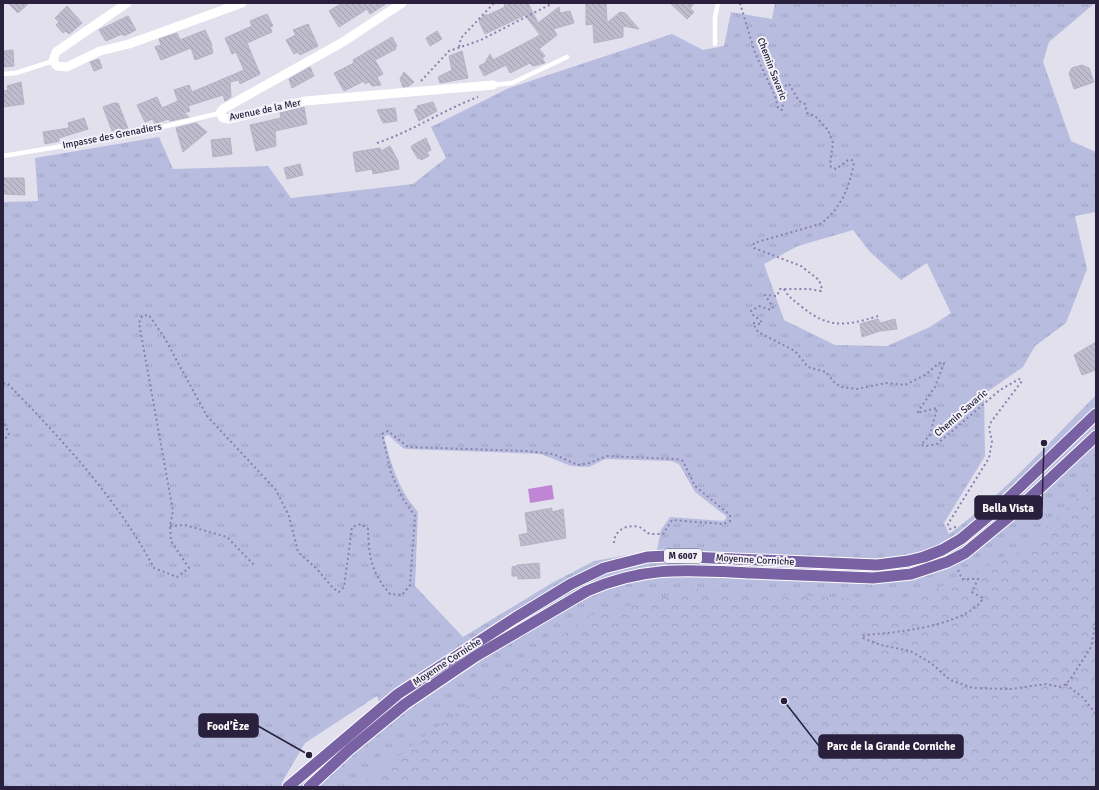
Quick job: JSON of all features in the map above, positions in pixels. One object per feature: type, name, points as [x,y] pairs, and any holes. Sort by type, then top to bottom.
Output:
[{"type":"main road","name":"Moyenne Corniche","points":[[288,787],[398,694],[515,618],[588,574],[620,563],[647,557],[666,556],[877,565],[908,561],[924,556],[942,550],[976,527],[1096,414]]},
{"type":"main road","name":"Moyenne Corniche","points":[[309,787],[350,749],[405,704],[476,656],[587,591],[606,582],[626,577],[672,570],[873,578],[895,576],[930,568],[965,553],[986,537],[1096,436]]},
{"type":"street","points":[[127,3],[119,10],[56,52],[53,61],[57,66],[67,67],[100,51],[129,44],[242,3]]},
{"type":"street","name":"Avenue de la Mer","points":[[402,3],[343,42],[222,108],[220,113],[223,118],[229,119],[305,101],[410,93],[478,85],[493,85]]},
{"type":"lane","points":[[715,44],[715,17],[718,3]]},
{"type":"lane","name":"Avenue de la Mer","points":[[493,85],[512,83],[567,57]]},
{"type":"lane","points":[[3,74],[16,73],[53,61]]},
{"type":"lane","name":"Impasse des Grenadiers","points":[[3,156],[129,135],[220,113]]},
{"type":"path","points":[[459,47],[461,38],[494,3]]},
{"type":"path","points":[[410,93],[449,51],[481,40],[553,3]]},
{"type":"path","name":"Chemin Savaric","points":[[740,3],[755,53],[775,96],[778,108],[782,110],[786,85],[789,84],[799,101],[805,104],[807,114],[815,116],[828,130],[833,143],[830,165],[831,168],[836,169],[848,160],[852,160],[854,163],[851,179],[845,194],[839,206],[829,217],[820,224],[754,243],[754,248],[801,266],[819,280],[822,289],[821,291],[809,289],[780,289],[778,296],[766,295],[773,307],[771,310],[759,306],[751,311],[752,314],[762,322],[760,324],[753,324],[758,332],[795,351],[808,367],[826,372],[834,382],[841,387],[857,389],[886,383],[905,385],[925,375],[939,363],[944,363],[935,387],[917,413],[937,408],[930,435],[921,445],[926,446],[938,444],[1000,390],[1019,379],[1022,381],[991,422],[989,428],[992,441],[989,458],[950,519],[948,524],[950,529]]},
{"type":"path","points":[[377,143],[400,136],[462,102],[490,93],[493,89],[493,85]]},
{"type":"path","points":[[784,289],[787,294],[805,309],[826,322],[835,324],[862,321],[878,316]]},
{"type":"path","points":[[3,383],[8,384],[90,474],[139,539],[154,568],[177,577],[189,568],[171,541],[170,526],[173,511],[139,323],[142,316],[149,316],[164,337],[207,416],[276,490],[289,516],[298,552],[317,569],[333,588],[339,592],[344,587],[352,527],[361,524],[368,529],[369,554],[379,581],[390,594],[402,595],[410,585],[415,516],[403,499],[391,473],[382,434],[388,432],[408,447],[527,451],[553,454],[578,465],[589,464],[607,456],[676,459],[683,461],[695,486],[730,515],[730,521],[724,524],[672,520],[663,534],[648,534],[640,528],[629,526],[619,531],[614,537],[614,543]]},
{"type":"path","points":[[3,419],[9,435],[3,440]]},
{"type":"path","points":[[170,526],[185,525],[227,537],[254,565]]},
{"type":"path","points":[[963,567],[958,570],[962,579],[978,579],[972,592],[983,598],[971,610],[947,622],[887,634],[870,634],[862,636],[863,638],[881,645],[910,651],[931,663],[950,680],[973,688],[1011,689],[1046,684],[1060,687],[1066,684],[1091,647],[1096,621]]},
{"type":"path","points":[[1066,684],[1074,692],[1082,696],[1088,707],[1096,713]]},
{"type":"green space","points":[[775,3],[1095,3],[1049,42],[1043,62],[1071,141],[1096,152],[1096,212],[1075,216],[1087,269],[1066,323],[1035,346],[1023,367],[984,394],[985,456],[944,523],[949,534],[969,519],[1025,468],[1096,395],[1096,787],[3,787],[3,202],[38,201],[35,158],[159,137],[173,169],[268,166],[291,198],[413,184],[446,158],[431,127],[509,88],[672,34],[703,50],[724,46],[731,12],[772,19]],"holes":[[[853,230],[870,252],[901,280],[927,263],[951,313],[930,327],[887,346],[835,345],[784,320],[764,264],[798,246]],[[388,435],[403,448],[407,449],[541,454],[571,466],[589,467],[605,459],[671,461],[679,464],[695,492],[726,516],[726,519],[723,521],[670,517],[661,530],[657,550],[594,561],[552,583],[463,637],[415,586],[418,512],[405,495],[396,477],[384,437]],[[377,696],[379,702],[310,763],[281,784],[305,743]]]},
{"type":"green space","points":[[1096,480],[1096,787],[356,787],[588,616],[696,589],[906,602],[1023,550]]},
{"type":"shaded area","points":[[552,485],[554,499],[530,503],[528,489]]},
{"type":"building","points":[[8,3],[29,3],[18,13]]},
{"type":"building","points":[[342,3],[387,3],[370,14],[367,9],[339,27],[329,11]]},
{"type":"building","points":[[504,3],[528,3],[538,23],[559,7],[560,13],[570,11],[574,23],[553,29],[557,35],[539,49],[545,56],[542,58],[545,63],[533,66],[530,63],[510,73],[506,65],[484,76],[479,66],[485,63],[490,54],[493,60],[540,35],[525,15],[485,34],[479,21],[484,15],[488,15],[505,7]]},
{"type":"building","points":[[586,3],[606,3],[607,23],[620,12],[625,13],[639,29],[623,26],[623,37],[594,43],[593,24],[586,25]]},
{"type":"building","points":[[670,3],[695,3],[690,8],[694,12],[687,19]]},
{"type":"building","points":[[67,6],[82,23],[69,34],[66,31],[63,33],[56,25],[59,22],[55,18]]},
{"type":"building","points":[[267,14],[273,26],[270,27],[272,32],[247,43],[260,74],[240,84],[239,80],[230,82],[231,97],[225,101],[223,95],[188,106],[190,111],[184,113],[189,117],[170,121],[168,119],[155,124],[153,119],[145,122],[137,105],[157,97],[162,108],[178,101],[174,90],[189,85],[192,92],[244,70],[236,52],[232,54],[225,38],[252,26],[250,21]]},
{"type":"building","points":[[128,16],[136,30],[124,36],[122,34],[106,41],[99,30]]},
{"type":"building","points":[[308,24],[318,46],[300,55],[298,52],[294,54],[286,40],[296,35],[293,30]]},
{"type":"building","points":[[205,30],[212,45],[213,53],[195,60],[191,48],[161,60],[155,47],[161,45],[159,39],[177,33],[180,40]]},
{"type":"building","points":[[437,31],[442,39],[430,46],[426,38]]},
{"type":"building","points":[[392,37],[397,46],[395,47],[396,49],[375,60],[383,74],[377,77],[381,85],[372,86],[369,82],[365,84],[364,81],[344,91],[334,73],[354,63],[353,60]]},
{"type":"building","points":[[13,50],[14,66],[3,67],[3,51]]},
{"type":"building","points":[[462,51],[468,78],[440,83],[438,77],[452,70],[449,56]]},
{"type":"building","points":[[99,59],[102,68],[94,71],[90,62]]},
{"type":"building","points":[[1082,65],[1089,68],[1094,82],[1074,89],[1069,73],[1072,68]]},
{"type":"building","points":[[310,67],[314,76],[292,88],[289,79]]},
{"type":"building","points":[[404,72],[414,82],[409,86],[403,87],[400,79]]},
{"type":"building","points":[[21,82],[24,104],[3,107],[3,91],[8,90],[7,86]]},
{"type":"building","points":[[433,102],[437,111],[419,121],[414,110],[418,108],[417,106]]},
{"type":"building","points":[[118,103],[129,131],[118,133],[119,128],[112,131],[103,107]]},
{"type":"building","points":[[304,107],[307,124],[275,131],[276,146],[256,151],[250,125],[281,118],[280,113]]},
{"type":"building","points":[[395,108],[397,121],[383,123],[377,110]]},
{"type":"building","points":[[84,118],[88,129],[59,138],[59,141],[45,144],[43,132],[69,128],[68,123]]},
{"type":"building","points":[[196,123],[207,132],[183,152],[176,128]]},
{"type":"building","points":[[230,138],[232,154],[213,157],[211,140]]},
{"type":"building","points":[[426,138],[431,150],[427,152],[429,156],[421,160],[419,158],[418,159],[411,147]]},
{"type":"building","points":[[390,146],[398,161],[399,169],[373,174],[372,169],[356,172],[353,153],[380,148],[381,151]]},
{"type":"building","points":[[300,164],[303,175],[287,179],[284,168]]},
{"type":"building","points":[[3,178],[24,178],[25,195],[4,194]]},
{"type":"building","points":[[878,319],[880,323],[895,319],[897,329],[880,331],[862,337],[860,324]]},
{"type":"building","points":[[1096,342],[1096,370],[1082,375],[1074,355]]},
{"type":"building","points":[[552,508],[552,512],[563,509],[566,538],[521,546],[519,535],[528,533],[525,513]]},
{"type":"building","points":[[539,563],[540,578],[518,579],[518,576],[512,576],[512,567],[517,565]]},
{"type":"place","name":"Bella Vista","points":[[1044,443]]},
{"type":"place","name":"Parc de la Grande Corniche","points":[[784,701]]},
{"type":"place","name":"Food’Èze","points":[[309,755]]}]
